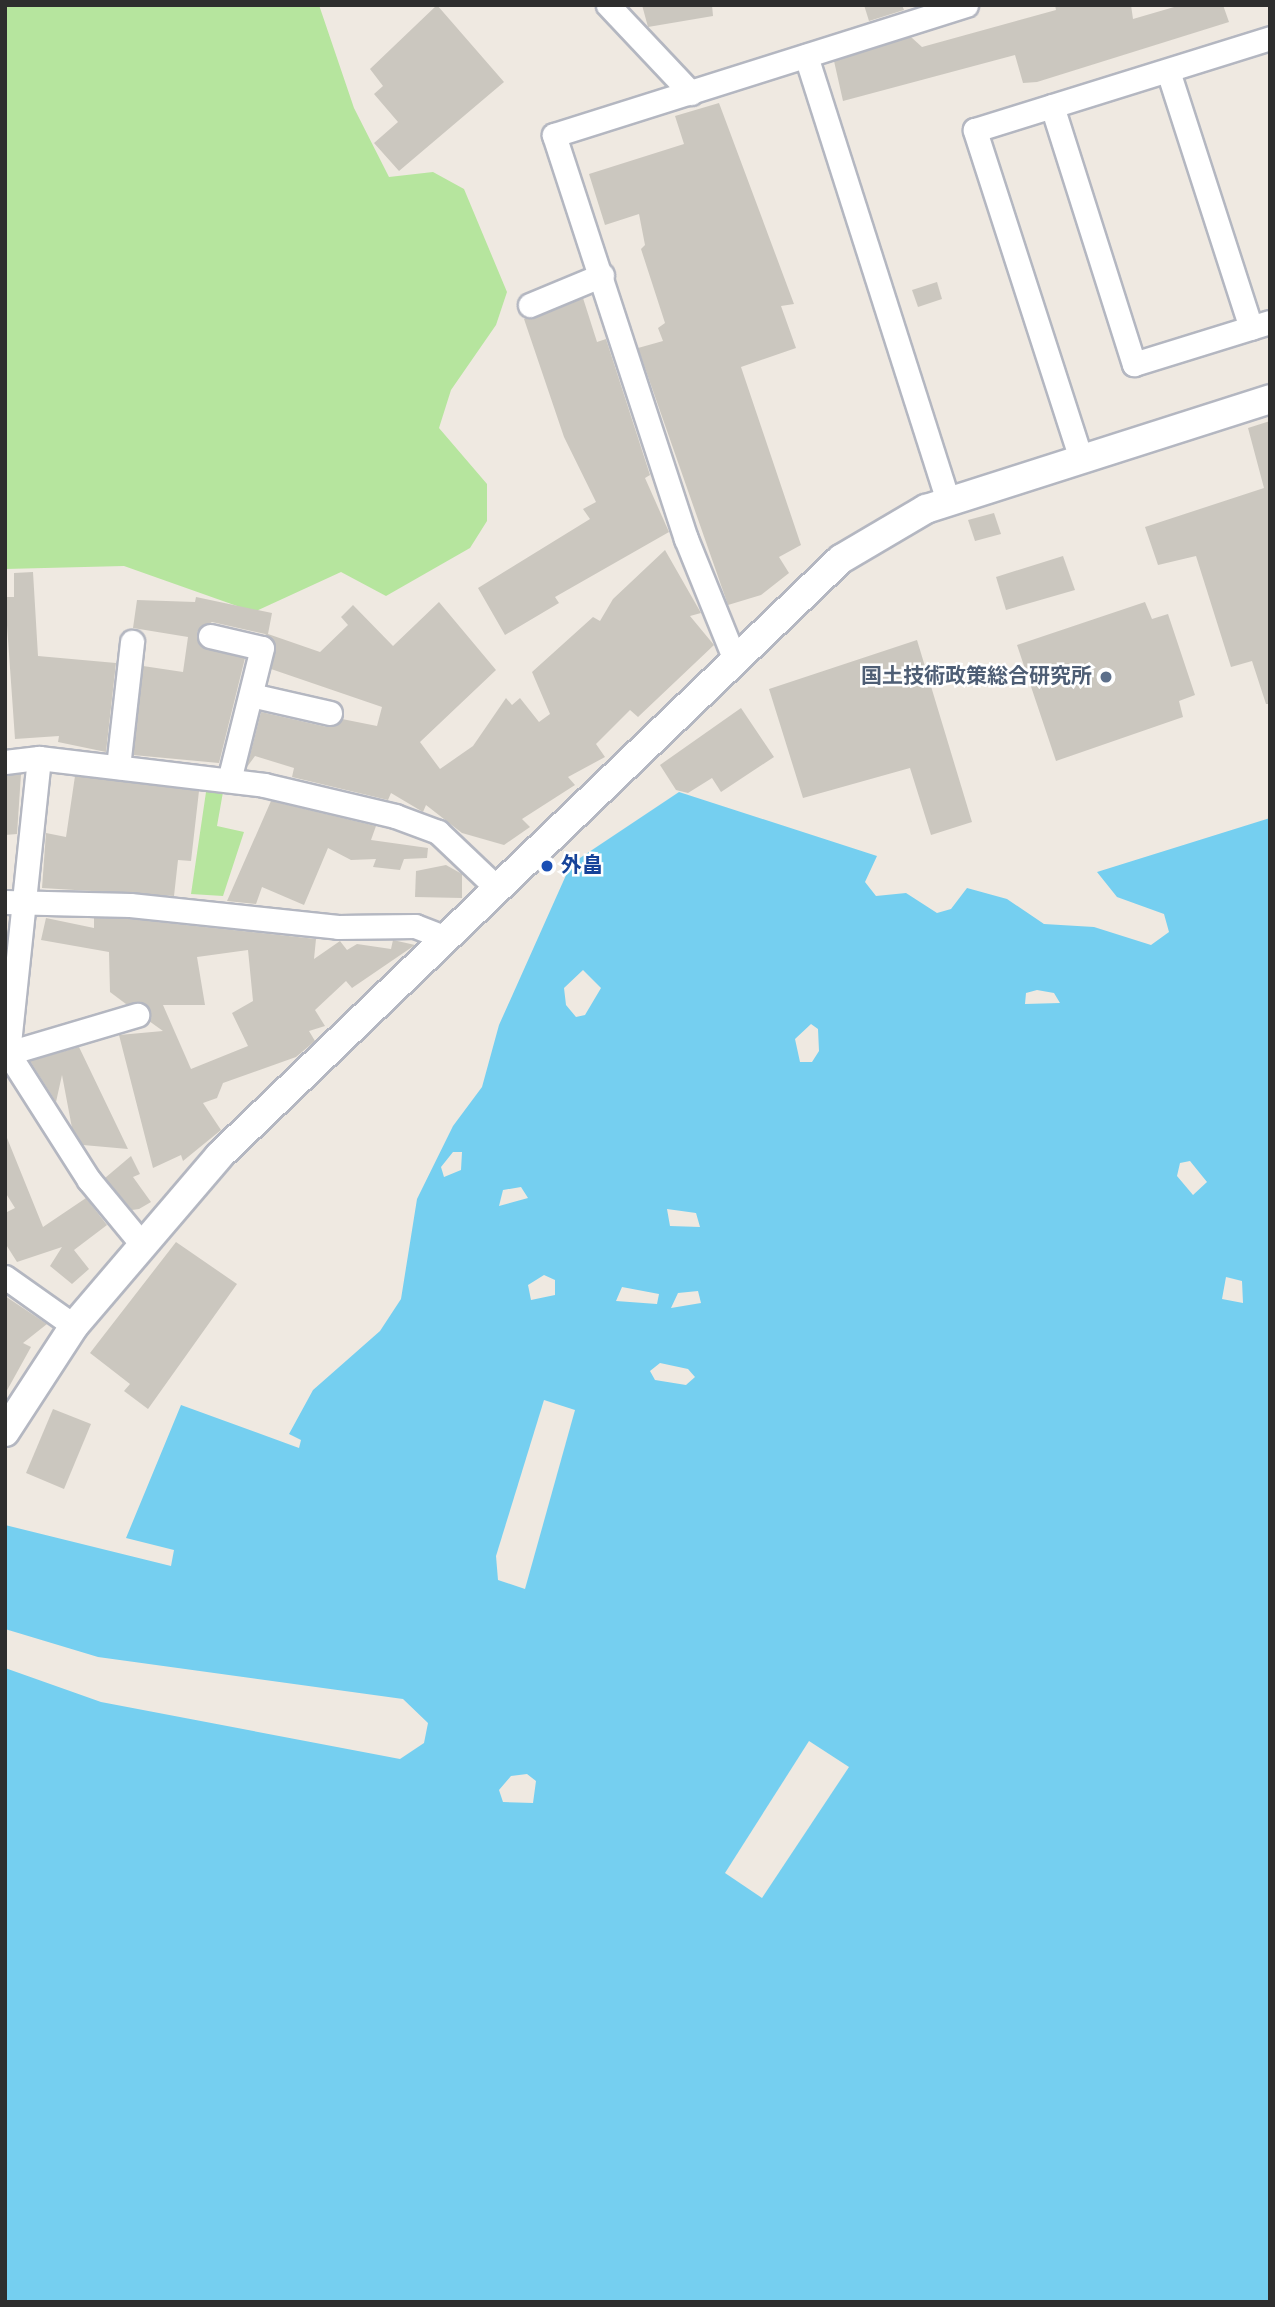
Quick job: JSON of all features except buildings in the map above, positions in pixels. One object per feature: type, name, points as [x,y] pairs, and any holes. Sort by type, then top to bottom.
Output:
[{"type":"street","points":[[608,5],[691,93]]},
{"type":"street","points":[[735,660],[687,539],[554,135],[806,57],[913,13],[966,5]]},
{"type":"street","points":[[1081,459],[975,130],[1270,38]]},
{"type":"street","points":[[806,57],[948,502]]},
{"type":"street","points":[[1052,106],[1134,364],[1260,325],[1168,71]]},
{"type":"street","points":[[530,305],[602,275]]},
{"type":"street","points":[[5,1432],[74,1326],[141,1243],[219,1156],[735,660],[865,540],[948,502],[1270,399]]},
{"type":"street","points":[[210,636],[262,648],[229,780]]},
{"type":"street","points":[[118,766],[132,642]]},
{"type":"street","points":[[251,695],[330,713]]},
{"type":"street","points":[[5,762],[39,758],[229,780],[394,816],[438,832],[498,889]]},
{"type":"street","points":[[39,758],[15,904],[7,1053],[89,1180],[141,1243]]},
{"type":"street","points":[[15,904],[130,905],[338,927],[415,926],[447,938]]},
{"type":"street","points":[[7,1053],[138,1015]]},
{"type":"street","points":[[5,1277],[74,1326]]},
{"type":"green space","points":[[5,5],[319,5],[354,108],[389,177],[433,172],[464,189],[507,292],[496,325],[451,390],[439,428],[487,484],[487,521],[470,548],[386,596],[341,572],[254,612],[124,566],[5,569]]},
{"type":"green space","points":[[206,792],[223,792],[217,826],[244,832],[223,896],[191,894]]},
{"type":"water","points":[[679,792],[877,856],[865,882],[876,896],[906,893],[937,913],[951,909],[967,888],[1007,899],[1044,924],[1094,927],[1151,945],[1169,932],[1164,914],[1117,897],[1097,872],[1270,818],[1270,2302],[5,2302],[5,1668],[101,1702],[400,1759],[424,1743],[428,1723],[403,1699],[98,1657],[5,1629],[5,1525],[171,1566],[174,1550],[126,1538],[181,1405],[299,1448],[301,1440],[289,1434],[313,1390],[380,1331],[401,1299],[417,1199],[453,1126],[482,1087],[499,1025],[571,864]],"holes":[[[583,970],[601,988],[585,1015],[576,1017],[566,1005],[564,988]],[[1037,990],[1054,993],[1060,1003],[1025,1004],[1026,993]],[[811,1024],[818,1029],[819,1051],[812,1062],[800,1062],[795,1039]],[[453,1152],[462,1152],[461,1170],[444,1177],[441,1167]],[[1190,1161],[1207,1182],[1193,1195],[1177,1176],[1180,1163]],[[521,1187],[528,1198],[499,1206],[503,1190]],[[667,1209],[696,1213],[700,1227],[670,1226]],[[544,1275],[555,1280],[555,1295],[531,1300],[528,1285]],[[1226,1277],[1242,1281],[1243,1303],[1222,1299]],[[622,1287],[659,1294],[657,1304],[616,1301]],[[698,1291],[701,1303],[671,1308],[678,1293]],[[660,1363],[688,1369],[695,1377],[686,1385],[655,1380],[650,1371]],[[527,1774],[536,1781],[533,1803],[503,1802],[499,1790],[511,1776]]]},
{"type":"pier","points":[[544,1400],[575,1410],[525,1589],[498,1580],[496,1556]]},
{"type":"pier","points":[[809,1741],[849,1767],[762,1898],[725,1873]]},
{"type":"place","name":"国土技術政策総合研究所","points":[[1106,677]]},
{"type":"place","name":"外畠","points":[[547,866]]}]
